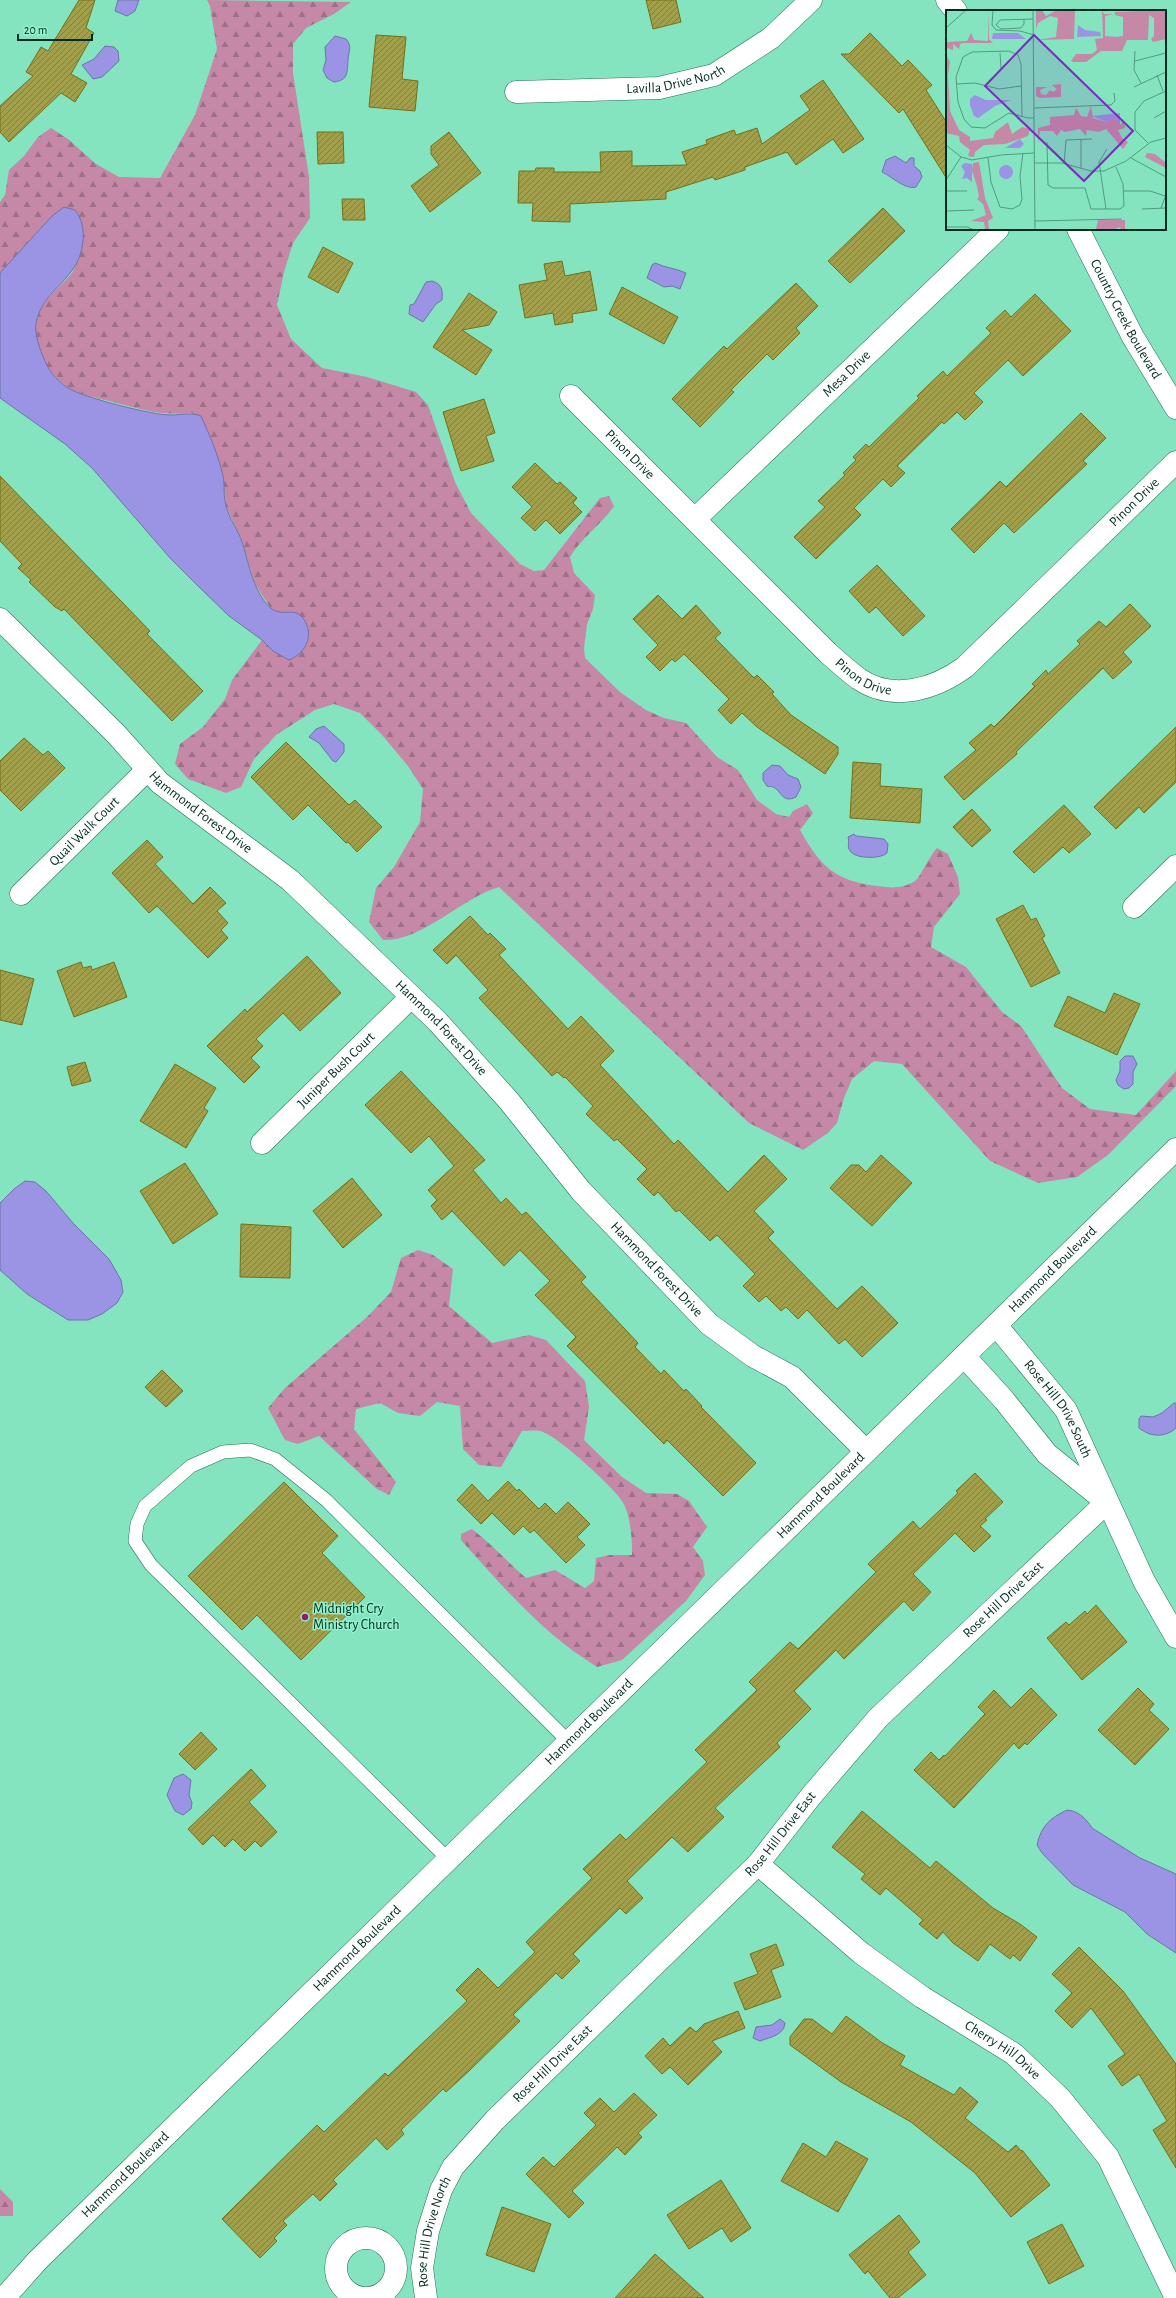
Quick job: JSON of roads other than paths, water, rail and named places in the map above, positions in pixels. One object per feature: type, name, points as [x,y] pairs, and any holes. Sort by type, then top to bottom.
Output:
[{"type":"street","name":"Lavilla Drive North","points":[[516,92],[659,88],[714,76],[771,38],[811,0]]},
{"type":"street","points":[[948,0],[955,10]]},
{"type":"street","name":"Mesa Drive","points":[[695,519],[997,230]]},
{"type":"street","name":"Country Creek Boulevard","points":[[1079,230],[1133,337],[1176,408]]},
{"type":"street","name":"Pinon Drive","points":[[571,396],[828,653],[860,680],[883,690],[918,690],[947,680],[966,667],[1176,462]]},
{"type":"street","name":"Hammond Forest Drive","points":[[0,619],[116,734],[160,783],[290,880],[438,1022],[509,1102],[581,1191],[709,1324],[753,1356],[792,1377],[866,1451]]},
{"type":"street","name":"Quail Walk Court","points":[[21,894],[147,770]]},
{"type":"street","points":[[1134,907],[1176,866]]},
{"type":"street","name":"Juniper Bush Court","points":[[262,1143],[411,997]]},
{"type":"street","name":"Hammond Boulevard","points":[[4,2298],[37,2261],[1176,1149]]},
{"type":"street","name":"Rose Hill Drive South","points":[[996,1325],[1066,1410],[1144,1581],[1176,1637]]},
{"type":"street","name":"Rose Hill Drive South","points":[[964,1356],[1004,1400],[1047,1454],[1107,1502]]},
{"type":"street","name":"Rose Hill Drive East","points":[[453,2167],[495,2120],[758,1864],[811,1796],[878,1718],[1107,1502]]},
{"type":"street","name":"Cherry Hill Drive","points":[[758,1864],[861,1953],[922,1997],[1014,2054],[1060,2098],[1108,2157],[1176,2298]]},
{"type":"street","name":"Rose Hill Drive North","points":[[426,2298],[422,2268],[430,2224],[441,2190],[453,2167]]},
{"type":"street","points":[[396,2268],[422,2268]]},
{"type":"lane","points":[[449,1860],[151,1565],[135,1541],[137,1524],[145,1506],[191,1466],[222,1452],[250,1450],[275,1459],[326,1500],[569,1742]]},
{"type":"place","name":"Midnight Cry Ministry Church","points":[[305,1617]]}]
